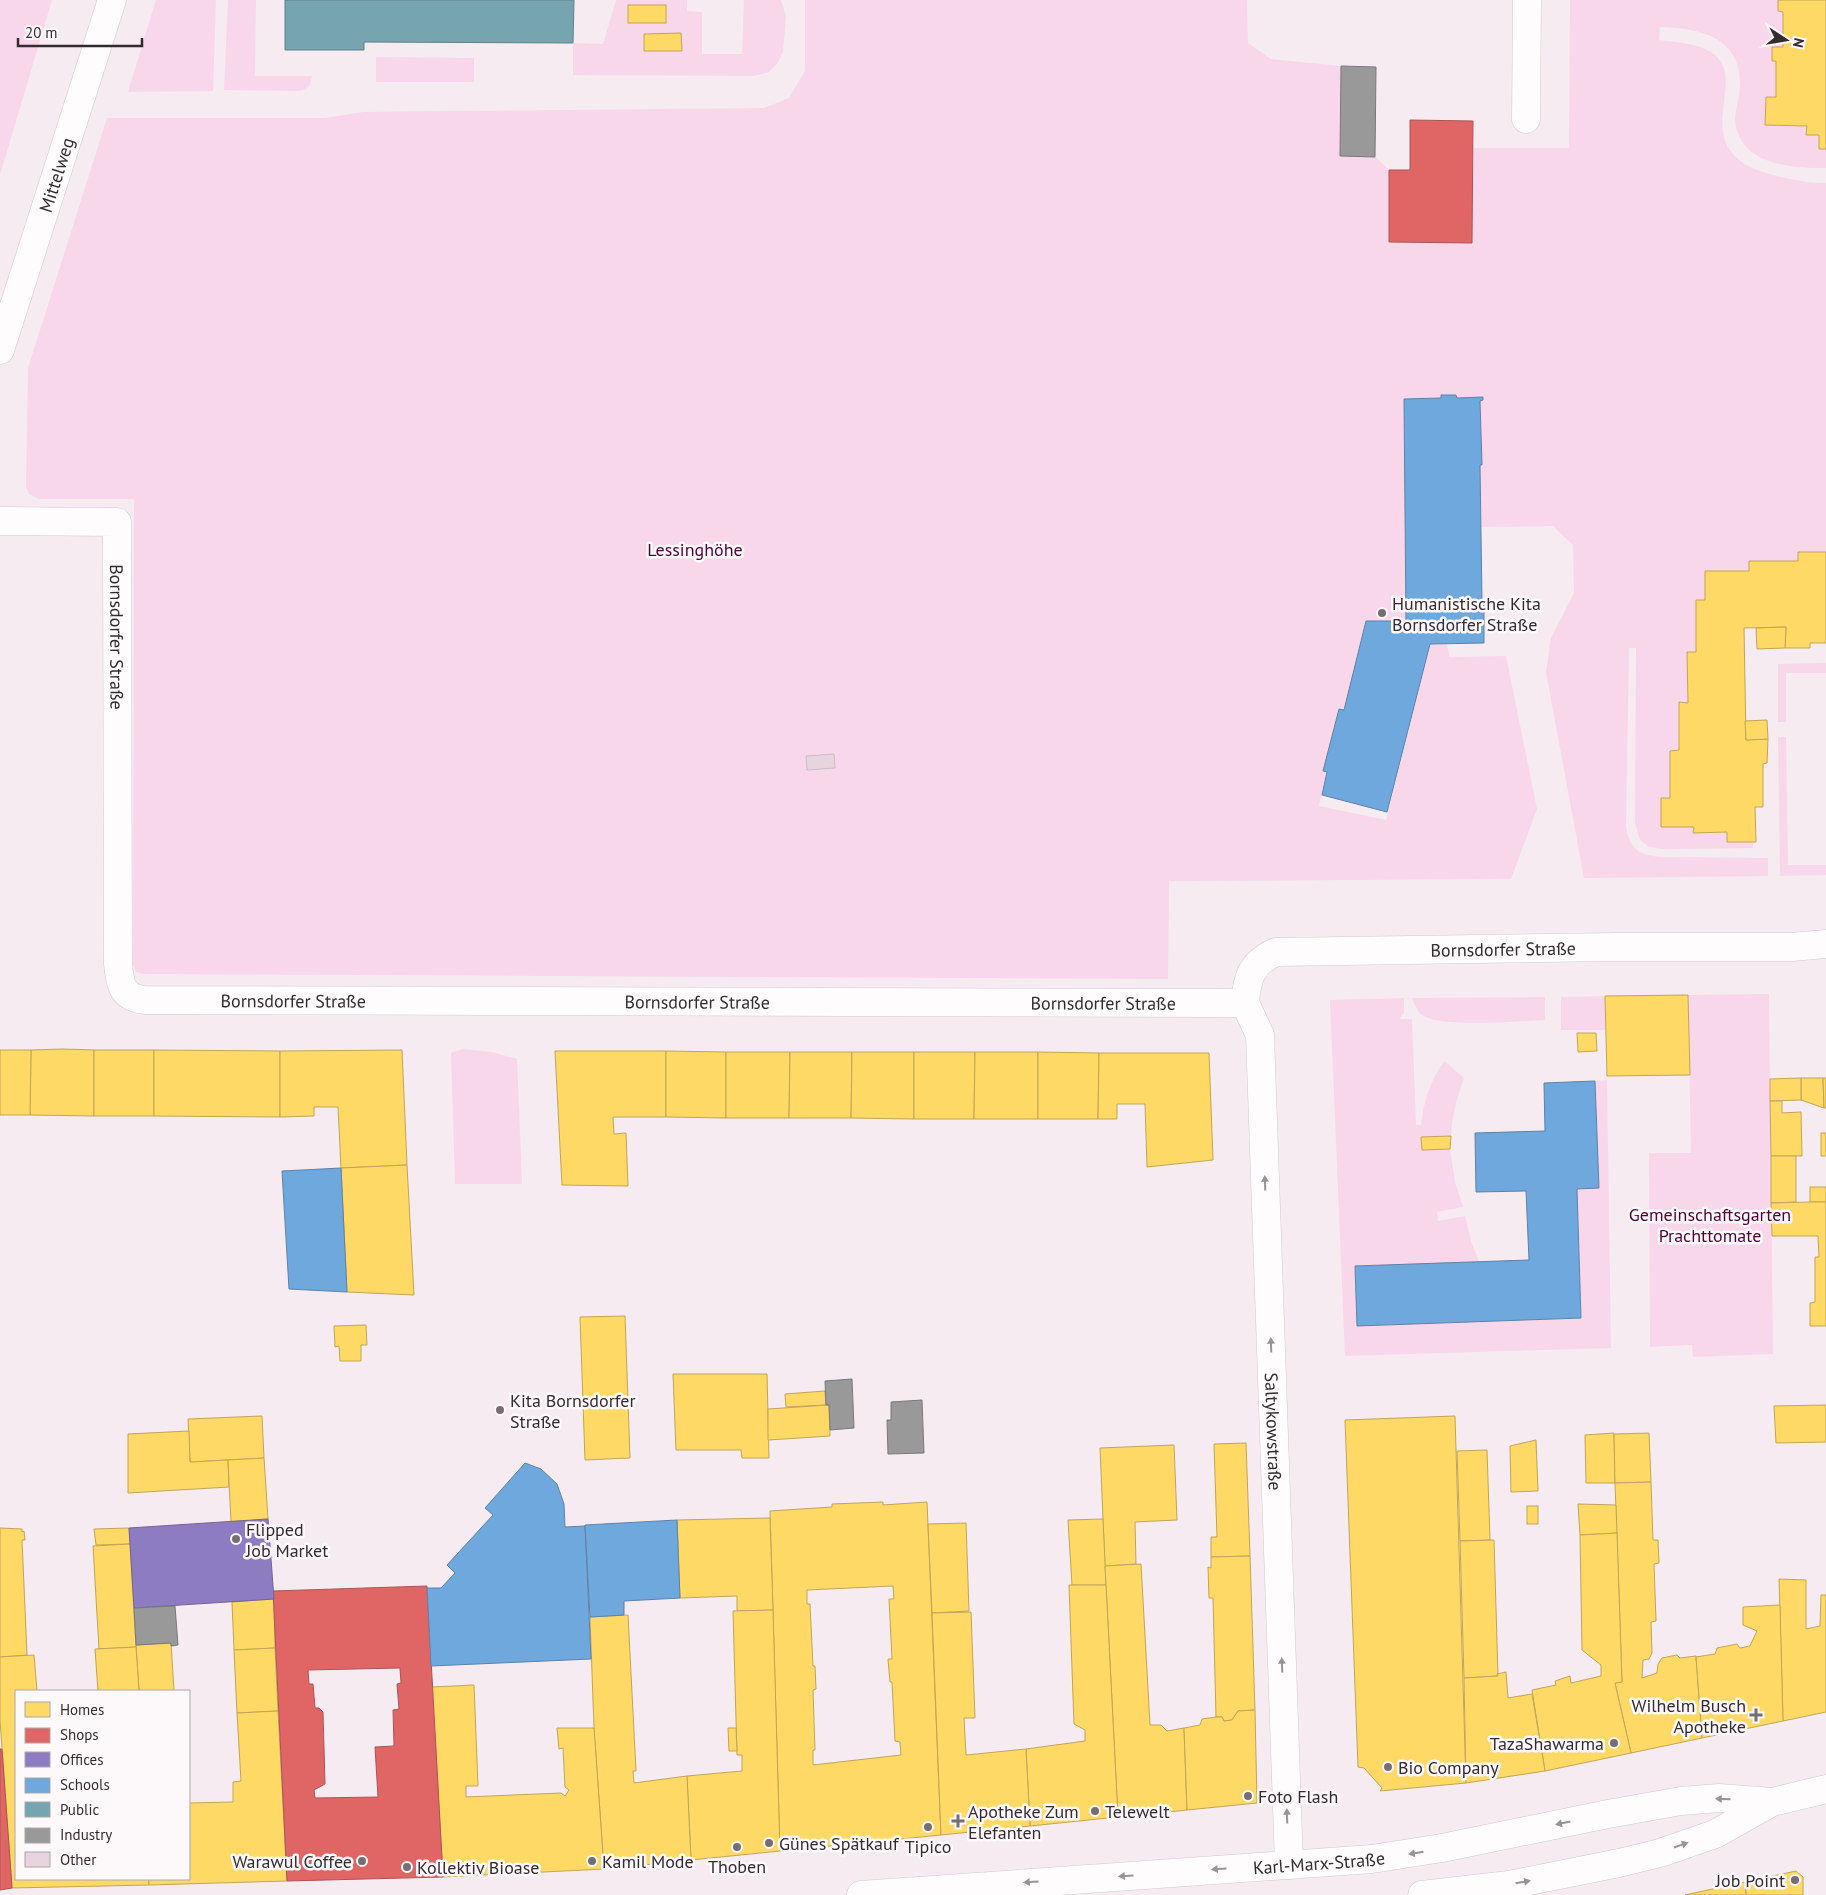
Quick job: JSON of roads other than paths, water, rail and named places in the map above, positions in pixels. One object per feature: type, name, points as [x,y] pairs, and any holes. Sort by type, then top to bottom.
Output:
[{"type":"street","name":"Mittelweg","points":[[0,350],[112,0]]},
{"type":"street","points":[[1526,119],[1527,0]]},
{"type":"street","name":"Bornsdorfer Straße","points":[[0,521],[118,522],[118,964],[119,980],[126,993],[135,999],[224,1001],[1245,1003],[1247,980],[1256,965],[1264,957],[1276,952],[1617,947],[1792,947],[1826,944]]},
{"type":"street","name":"Saltykowstraße","points":[[1245,1003],[1260,1034],[1289,1865]]},
{"type":"street","name":"Karl-Marx-Straße","points":[[1422,1895],[1508,1885],[1660,1853],[1715,1834],[1772,1802],[1826,1789]]},
{"type":"street","name":"Karl-Marx-Straße","points":[[861,1895],[1372,1859],[1404,1855],[1608,1814],[1681,1802],[1719,1798],[1772,1802]]},
{"type":"place","name":"Humanistische Kita Bornsdorfer Straße","points":[[1382,613]]},
{"type":"place","name":"Kita Bornsdorfer Straße","points":[[500,1410]]},
{"type":"place","name":"Flipped Job Market","points":[[236,1539]]},
{"type":"place","name":"Wilhelm Busch Apotheke","points":[[1756,1715]]},
{"type":"place","name":"TazaShawarma","points":[[1614,1743]]},
{"type":"place","name":"Bio Company","points":[[1388,1767]]},
{"type":"place","name":"Foto Flash","points":[[1248,1796]]},
{"type":"place","name":"Telewelt","points":[[1095,1811]]},
{"type":"place","name":"Apotheke Zum Elefanten","points":[[958,1821]]},
{"type":"place","name":"Tipico","points":[[928,1827]]},
{"type":"place","name":"Günes Spätkauf","points":[[769,1843]]},
{"type":"place","name":"Thoben","points":[[737,1847]]},
{"type":"place","name":"Warawul Coffee","points":[[362,1861]]},
{"type":"place","name":"Kamil Mode","points":[[592,1861]]},
{"type":"place","name":"Kollektiv Bioase","points":[[407,1867]]},
{"type":"place","name":"Job Point","points":[[1795,1880]]},
{"type":"park label","name":"Lessinghöhe","points":[[695,549]]},
{"type":"park label","name":"Gemeinschaftsgarten Prachttomate","points":[[1710,1224]]}]
